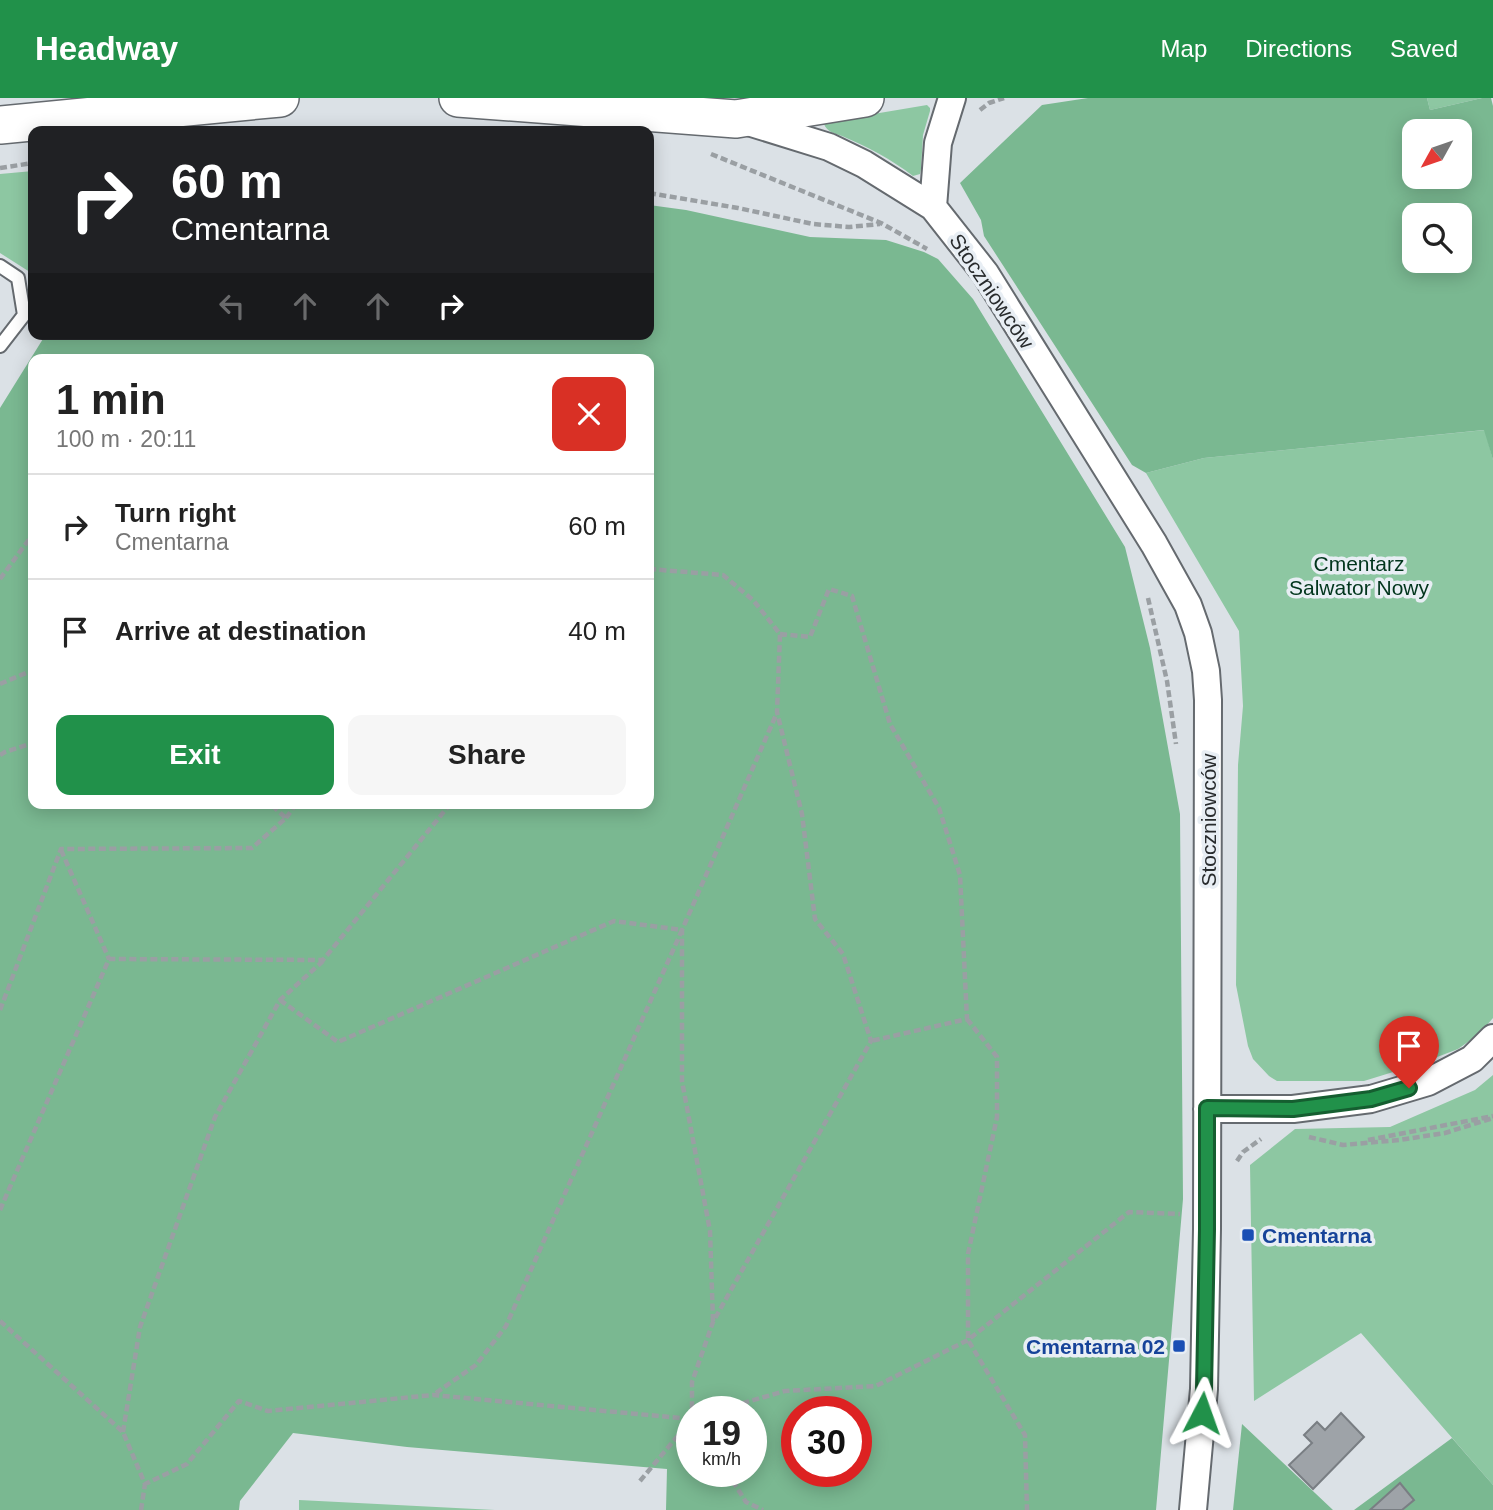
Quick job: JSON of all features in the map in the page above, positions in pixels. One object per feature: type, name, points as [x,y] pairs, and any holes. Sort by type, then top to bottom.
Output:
[{"type":"street","points":[[0,125],[280,98]]},
{"type":"street","points":[[458,98],[736,118],[865,98]]},
{"type":"street","points":[[933,207],[938,143],[952,98]]},
{"type":"street","name":"Stoczniowców","points":[[736,118],[829,147],[864,164],[933,207],[993,285],[1154,544],[1188,605],[1198,632],[1206,671],[1208,700],[1207,1229],[1204,1389],[1193,1510]]},
{"type":"street","points":[[1207,1108],[1293,1109],[1371,1099],[1428,1082],[1472,1059],[1493,1038]]},
{"type":"lane","points":[[0,267],[19,278],[24,315],[0,346]]},
{"type":"path","points":[[706,152],[881,223],[938,255]]},
{"type":"path","points":[[0,168],[28,164]]},
{"type":"path","points":[[654,195],[738,208],[813,224],[849,227],[881,223]]},
{"type":"path","points":[[0,579],[28,541]]},
{"type":"path","points":[[654,569],[723,575],[753,600],[780,634],[777,712],[802,814],[815,919],[843,954],[871,1041],[713,1322],[692,1382],[692,1396]]},
{"type":"path","points":[[780,634],[810,638],[829,589],[852,596],[890,724],[939,808],[960,875],[967,1019],[997,1057],[997,1117],[968,1254],[968,1340],[1025,1435],[1027,1510]]},
{"type":"path","points":[[1147,594],[1167,681],[1177,748]]},
{"type":"path","points":[[0,684],[28,672]]},
{"type":"path","points":[[433,1395],[476,1365],[506,1326],[777,712]]},
{"type":"path","points":[[0,755],[28,745]]},
{"type":"path","points":[[276,809],[286,818]]},
{"type":"path","points":[[61,849],[253,848],[293,809]]},
{"type":"path","points":[[123,1432],[140,1326],[215,1116],[280,1000],[323,960],[447,809]]},
{"type":"path","points":[[0,1210],[109,959],[61,849]]},
{"type":"path","points":[[0,1010],[61,849]]},
{"type":"path","points":[[280,1000],[338,1042],[614,921],[682,930]]},
{"type":"path","points":[[682,930],[682,1081],[710,1231],[713,1322]]},
{"type":"path","points":[[109,959],[323,960]]},
{"type":"path","points":[[871,1041],[967,1019]]},
{"type":"path","points":[[1293,1109],[1300,1129],[1309,1138],[1343,1145],[1445,1133],[1493,1117]]},
{"type":"path","points":[[767,1396],[785,1391],[876,1386],[968,1340],[1129,1212],[1188,1214]]},
{"type":"path","points":[[0,1321],[123,1432],[145,1484],[141,1510]]},
{"type":"path","points":[[145,1484],[187,1464],[239,1401],[268,1410],[433,1395],[676,1419]]},
{"type":"path","points":[[640,1481],[676,1438]]},
{"type":"path","points":[[736,1487],[746,1502],[764,1510]]},
{"type":"green space","points":[[1088,98],[1427,98],[1430,110],[1491,98],[1493,460],[1484,430],[1204,458],[1146,473],[1132,465],[984,236],[981,220],[960,183],[1042,105]]},
{"type":"green space","points":[[1427,98],[1482,98],[1430,110]]},
{"type":"green space","points":[[927,105],[930,111],[923,135],[921,169],[920,174],[913,176],[879,154],[831,132],[824,124],[826,122]]},
{"type":"green space","points":[[28,171],[28,271],[0,253],[0,174]]},
{"type":"green space","points":[[654,206],[810,237],[886,240],[938,259],[973,299],[1125,547],[1150,648],[1180,814],[1183,1199],[1156,1510],[666,1510],[667,1469],[407,1447],[293,1433],[240,1501],[239,1510],[0,1510],[0,408],[28,363],[28,809],[654,809],[654,354],[34,354],[42,340],[654,340]]},
{"type":"green space","name":"Cmentarz Salwator Nowy","points":[[1485,430],[1493,460],[1493,1018],[1479,1034],[1458,1049],[1364,1081],[1277,1081],[1253,1059],[1236,985],[1238,765],[1243,706],[1239,631],[1146,473],[1204,458]]},
{"type":"green space","points":[[1493,1075],[1493,1485],[1361,1333],[1254,1401],[1250,1165],[1295,1129],[1390,1127],[1475,1090]]},
{"type":"green space","points":[[1242,1424],[1333,1510],[1233,1510]]},
{"type":"green space","points":[[1452,1438],[1493,1485],[1493,1510],[1354,1510]]},
{"type":"green space","points":[[299,1500],[495,1510],[299,1510]]},
{"type":"building","points":[[1341,1413],[1364,1437],[1313,1489],[1289,1465],[1312,1443],[1304,1435],[1317,1422],[1325,1430]]},
{"type":"building","points":[[1400,1483],[1414,1500],[1402,1510],[1370,1510]]},
{"type":"place","name":"Cmentarna","points":[[1248,1235]]},
{"type":"place","name":"Cmentarna 02","points":[[1179,1346]]},
{"type":"route","points":[[1202,1413],[1207,1108],[1293,1109],[1371,1099],[1409,1088]]}]
